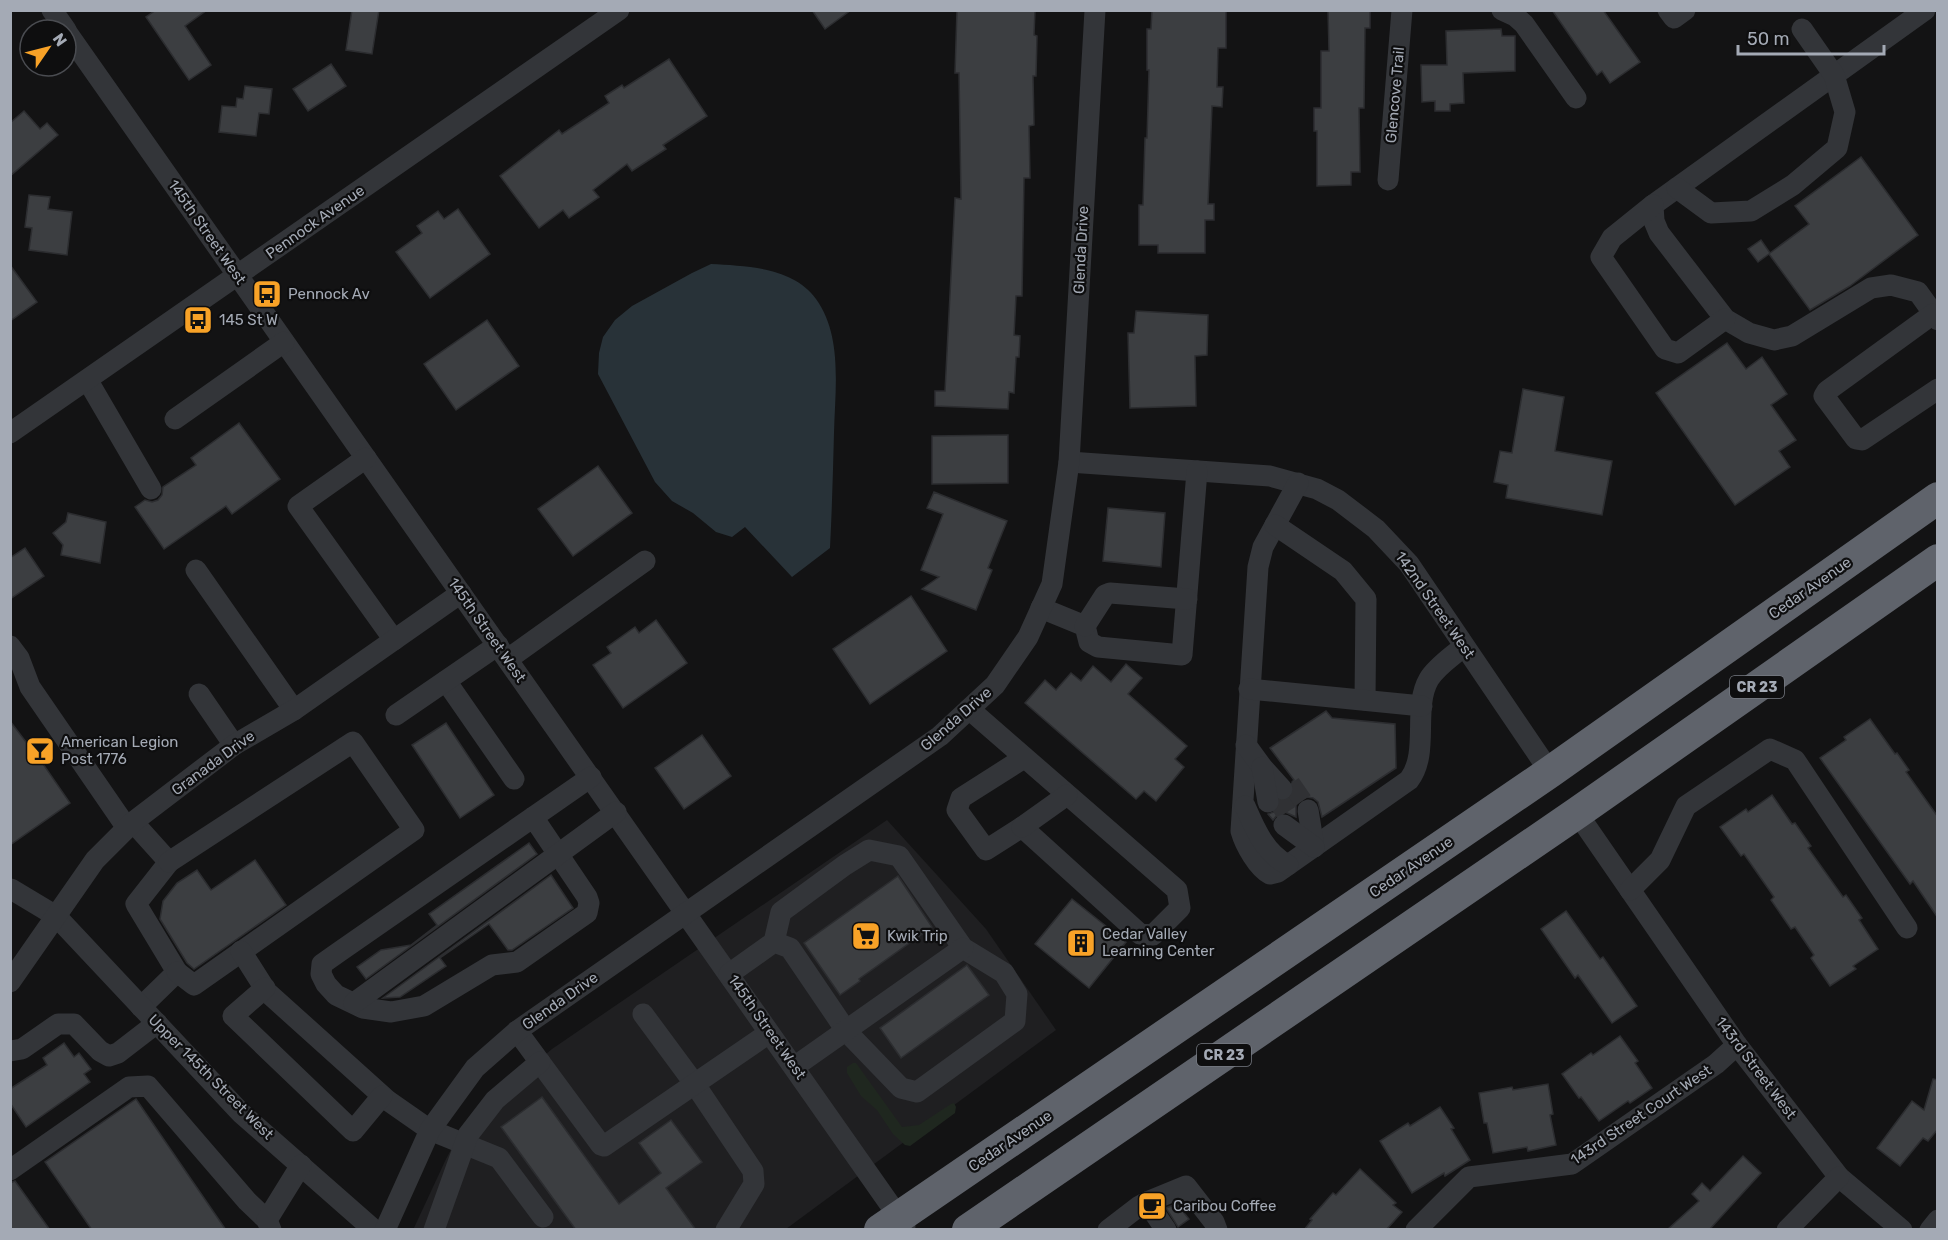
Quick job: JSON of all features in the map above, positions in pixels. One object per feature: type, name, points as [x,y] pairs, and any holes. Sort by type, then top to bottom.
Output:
[{"type":"highway","name":"Cedar Avenue","points":[[895,1225],[1550,772],[1938,498]]},
{"type":"highway","name":"CR 23","points":[[968,1230],[1577,813],[1938,560]]},
{"type":"street","name":"Pennock Avenue","points":[[10,433],[619,10]]},
{"type":"street","name":"Glenda Drive","points":[[385,1230],[430,1130],[475,1068],[517,1031],[940,736],[995,685],[1028,637],[1052,584],[1069,462],[1095,10]]},
{"type":"street","name":"Glencove Trail","points":[[1389,180],[1402,10]]},
{"type":"street","points":[[1502,10],[1515,16],[1524,24],[1576,98]]},
{"type":"street","points":[[1668,10],[1674,18],[1685,10]]},
{"type":"street","points":[[1725,320],[1678,353],[1665,349],[1601,257],[1612,238],[1653,205],[1925,10]]},
{"type":"street","points":[[1677,188],[1711,213],[1751,210],[1792,184],[1837,148],[1845,112],[1834,75],[1802,30]]},
{"type":"street","name":"145th Street West","points":[[78,47],[794,1067],[895,1225]]},
{"type":"street","points":[[1653,205],[1654,221],[1659,233],[1725,320],[1749,333],[1774,340],[1792,336],[1871,288],[1891,285],[1918,292],[1934,307],[1827,391],[1824,396],[1856,439],[1863,440],[1938,388]]},
{"type":"street","points":[[175,419],[284,342]]},
{"type":"street","points":[[88,381],[152,489]]},
{"type":"street","points":[[366,458],[298,506],[394,640]]},
{"type":"street","name":"142nd Street West","points":[[1069,462],[1246,473],[1298,483],[1338,500],[1376,529],[1408,564],[1550,772]]},
{"type":"street","points":[[1187,599],[1110,593],[1105,595],[1085,627],[1089,642],[1098,647],[1182,655],[1187,599],[1197,471]]},
{"type":"street","points":[[1298,483],[1260,556],[1249,689],[1241,831],[1244,840],[1265,872],[1270,874],[1288,865],[1409,780],[1415,772],[1418,761],[1422,706],[1428,682],[1431,675],[1464,646]]},
{"type":"street","points":[[1275,525],[1343,571],[1366,599],[1365,700]]},
{"type":"street","points":[[396,715],[446,681],[503,652],[645,561]]},
{"type":"street","points":[[196,570],[294,710]]},
{"type":"street","name":"Granada Drive","points":[[10,982],[95,860],[130,825],[234,745],[294,710],[461,593]]},
{"type":"street","points":[[1041,608],[1085,627]]},
{"type":"street","points":[[10,646],[19,658],[30,687],[130,825],[169,862]]},
{"type":"street","points":[[446,681],[514,779]]},
{"type":"street","points":[[1249,689],[1422,706]]},
{"type":"street","points":[[199,694],[234,745]]},
{"type":"street","points":[[969,710],[1177,890],[1180,908],[1153,935],[1140,934],[1022,827]]},
{"type":"street","points":[[353,742],[414,830],[194,985],[177,972],[136,904],[169,862],[353,742]]},
{"type":"street","points":[[1246,745],[1279,792]]},
{"type":"street","points":[[1630,890],[1660,860],[1686,806],[1770,749],[1795,760],[1907,928]]},
{"type":"street","points":[[1024,758],[961,798],[957,810],[986,850],[1067,795]]},
{"type":"street","points":[[533,817],[587,897],[589,903],[587,913],[517,962],[492,964],[424,1006],[391,1012],[363,1008],[336,995],[326,984],[321,974],[322,964],[533,817],[591,777]]},
{"type":"street","points":[[1242,800],[1274,834],[1286,852],[1288,865]]},
{"type":"street","points":[[354,1003],[558,852],[616,812]]},
{"type":"street","name":"143rd Street West","points":[[1577,813],[1737,1045],[1839,1177],[1902,1230]]},
{"type":"street","points":[[1296,817],[1314,847]]},
{"type":"street","points":[[729,974],[774,942],[781,912],[869,850],[899,856],[963,948],[1004,973],[1017,994],[1016,1021],[917,1092],[901,1088],[847,1032],[790,948],[774,942]]},
{"type":"street","name":"Upper 145th Street West","points":[[11,889],[56,916],[241,1113],[374,1230]]},
{"type":"street","points":[[794,1067],[847,1032],[963,948]]},
{"type":"street","points":[[241,951],[264,988],[382,1096],[430,1130],[499,1158],[543,1217]]},
{"type":"street","points":[[141,1007],[177,972]]},
{"type":"street","points":[[264,988],[233,1017],[353,1131],[382,1096]]},
{"type":"street","points":[[644,1014],[753,1171],[754,1184],[726,1230]]},
{"type":"street","points":[[10,1051],[22,1049],[58,1024],[74,1024],[100,1051],[109,1056],[118,1053],[156,1023]]},
{"type":"street","points":[[517,1031],[604,1146],[770,1033]]},
{"type":"street","name":"143rd Street Court West","points":[[1416,1230],[1469,1177],[1572,1164],[1716,1064],[1737,1045]]},
{"type":"street","points":[[434,1230],[468,1135],[495,1100],[540,1062]]},
{"type":"street","points":[[10,1170],[129,1087],[148,1086],[269,1225],[301,1165]]},
{"type":"street","points":[[1787,1230],[1839,1177]]},
{"type":"street","points":[[1108,1230],[1138,1207],[1186,1186],[1214,1222],[1217,1230]]},
{"type":"street","points":[[1147,1202],[1166,1230]]},
{"type":"street","points":[[1930,1230],[1938,1220]]},
{"type":"shaded area","points":[[711,264],[768,270],[795,280],[816,299],[825,314],[830,330],[834,346],[836,381],[830,548],[792,577],[745,527],[732,537],[716,532],[693,513],[672,501],[655,482],[598,374],[599,353],[603,337],[615,320],[632,306]]},
{"type":"shaded area","points":[[887,820],[986,929],[1056,1030],[786,1229],[413,1230],[467,1120],[552,1049]]},
{"type":"shaded area","points":[[856,1063],[902,1127],[919,1125],[954,1103],[955,1113],[910,1146],[905,1145],[893,1134],[877,1110],[861,1096],[847,1073],[847,1067]]},
{"type":"building","points":[[156,10],[207,10],[185,26],[211,65],[189,80],[146,17]]},
{"type":"building","points":[[352,10],[379,10],[372,54],[346,50]]},
{"type":"building","points":[[812,10],[851,10],[825,29]]},
{"type":"building","points":[[957,10],[1035,10],[1034,35],[1037,36],[1036,76],[1033,76],[1034,125],[1029,126],[1030,178],[1024,178],[1022,296],[1016,296],[1014,335],[1020,336],[1019,357],[1016,357],[1014,393],[1009,392],[1008,409],[935,406],[935,391],[945,391],[955,198],[961,199],[959,73],[955,73]]},
{"type":"building","points":[[1152,10],[1226,10],[1226,48],[1218,48],[1217,87],[1223,87],[1222,107],[1212,106],[1208,204],[1214,204],[1214,220],[1205,220],[1205,253],[1158,253],[1158,245],[1139,245],[1139,205],[1143,205],[1145,138],[1147,138],[1149,70],[1147,70],[1147,29],[1151,29]]},
{"type":"building","points":[[1328,10],[1370,10],[1370,28],[1365,28],[1364,108],[1359,108],[1360,172],[1351,172],[1351,185],[1317,186],[1317,131],[1314,131],[1314,108],[1321,108],[1321,51],[1329,51]]},
{"type":"building","points":[[1552,10],[1603,10],[1640,62],[1610,83],[1602,71],[1597,75]]},
{"type":"building","points":[[1501,29],[1502,36],[1515,36],[1515,71],[1463,73],[1464,103],[1450,104],[1450,111],[1435,111],[1435,101],[1422,102],[1421,65],[1447,65],[1446,31]]},
{"type":"building","points":[[669,59],[707,116],[663,145],[666,149],[632,171],[627,164],[593,190],[599,197],[569,218],[563,210],[539,228],[500,176],[559,130],[562,134],[609,103],[605,96],[622,85],[624,88]]},
{"type":"building","points":[[331,64],[346,86],[308,111],[293,89]]},
{"type":"building","points":[[245,86],[272,89],[269,114],[259,113],[256,136],[219,132],[222,106],[236,107],[237,98],[243,99]]},
{"type":"building","points":[[24,111],[40,129],[47,123],[58,135],[10,176],[10,123]]},
{"type":"building","points":[[1861,157],[1918,235],[1850,286],[1810,310],[1769,254],[1758,262],[1748,249],[1761,240],[1770,253],[1809,224],[1795,206]]},
{"type":"building","points":[[29,195],[50,197],[48,209],[72,212],[67,255],[29,250],[32,228],[25,227]]},
{"type":"building","points":[[458,209],[490,254],[430,298],[396,252],[422,233],[417,226],[438,211],[444,219]]},
{"type":"building","points":[[10,265],[37,302],[10,321]]},
{"type":"building","points":[[1136,311],[1208,315],[1207,355],[1195,356],[1196,406],[1130,408],[1128,333],[1134,333]]},
{"type":"building","points":[[487,320],[519,366],[456,410],[424,364]]},
{"type":"building","points":[[1727,343],[1746,369],[1762,357],[1787,394],[1771,405],[1796,440],[1779,451],[1790,467],[1735,505],[1656,393]]},
{"type":"building","points":[[1523,389],[1564,397],[1555,451],[1612,461],[1602,515],[1506,498],[1508,485],[1494,482],[1500,451],[1512,453]]},
{"type":"building","points":[[239,423],[280,479],[232,514],[226,506],[164,549],[135,507],[145,500],[152,502],[158,500],[162,495],[163,487],[196,465],[191,458]]},
{"type":"building","points":[[1008,435],[1008,483],[932,484],[932,436]]},
{"type":"building","points":[[598,466],[632,513],[573,556],[538,509]]},
{"type":"building","points":[[934,492],[1007,521],[988,568],[992,570],[976,610],[922,589],[939,577],[921,570],[943,514],[927,508]]},
{"type":"building","points":[[1108,508],[1165,513],[1161,567],[1103,561]]},
{"type":"building","points":[[68,513],[106,522],[100,563],[61,555],[63,545],[53,533],[66,522]]},
{"type":"building","points":[[25,548],[44,576],[10,599],[10,558]]},
{"type":"building","points":[[911,596],[947,651],[870,704],[833,649]]},
{"type":"building","points":[[656,620],[687,663],[623,708],[593,665],[611,653],[607,647],[635,627],[639,633]]},
{"type":"building","points":[[1126,664],[1142,678],[1128,694],[1187,746],[1175,759],[1184,767],[1156,801],[1144,791],[1136,799],[1025,703],[1045,680],[1056,690],[1071,673],[1081,681],[1093,666],[1111,682]]},
{"type":"building","points":[[1326,711],[1332,718],[1395,724],[1396,768],[1322,817],[1318,802],[1307,797],[1296,805],[1296,817],[1285,812],[1278,814],[1273,820],[1268,814],[1277,811],[1281,801],[1291,798],[1294,792],[1292,782],[1294,780],[1270,748]]},
{"type":"building","points":[[1870,719],[1909,770],[1906,772],[1938,817],[1938,918],[1913,881],[1910,884],[1820,758]]},
{"type":"building","points":[[10,721],[29,746],[34,742],[47,761],[43,764],[70,803],[10,845]]},
{"type":"building","points":[[446,723],[494,795],[460,818],[412,745]]},
{"type":"building","points":[[702,735],[731,776],[684,809],[655,768]]},
{"type":"building","points":[[1772,795],[1792,824],[1795,823],[1811,846],[1808,848],[1843,897],[1846,895],[1862,918],[1859,920],[1878,949],[1853,966],[1856,969],[1830,986],[1811,958],[1814,955],[1795,927],[1791,929],[1771,900],[1774,897],[1744,854],[1741,856],[1720,827],[1746,809],[1748,812]]},
{"type":"building","points":[[529,843],[537,854],[366,979],[357,967],[381,950],[411,945],[437,925],[429,914]]},
{"type":"building","points":[[255,860],[286,905],[194,969],[187,963],[160,919],[163,901],[177,883],[197,870],[211,890]]},
{"type":"building","points":[[551,875],[573,908],[512,950],[508,950],[489,924],[440,958],[446,966],[400,997],[383,998]]},
{"type":"building","name":"Kwik Trip","points":[[898,876],[932,927],[840,995],[804,943]]},
{"type":"building","name":"Cedar Valley Learning Center","points":[[1072,899],[1126,942],[1089,988],[1035,944]]},
{"type":"building","points":[[1566,911],[1600,959],[1603,957],[1637,1006],[1612,1023],[1578,975],[1575,978],[1541,929]]},
{"type":"building","name":"Kwik Trip","points":[[967,965],[989,995],[901,1058],[880,1028]]},
{"type":"building","points":[[1620,1036],[1638,1061],[1635,1063],[1652,1088],[1599,1121],[1562,1074]]},
{"type":"building","points":[[64,1043],[74,1057],[79,1053],[91,1069],[84,1074],[90,1082],[26,1127],[10,1103],[10,1089],[47,1065],[43,1058]]},
{"type":"building","points":[[1933,1079],[1938,1080],[1938,1129],[1928,1141],[1923,1138],[1900,1166],[1877,1148],[1912,1101],[1924,1110]]},
{"type":"building","points":[[1548,1084],[1553,1114],[1550,1115],[1556,1145],[1528,1151],[1527,1147],[1493,1153],[1487,1123],[1484,1123],[1479,1093]]},
{"type":"building","points":[[542,1097],[619,1204],[661,1173],[639,1143],[671,1120],[702,1162],[666,1188],[696,1230],[576,1230],[501,1127]]},
{"type":"building","points":[[136,1099],[226,1230],[92,1230],[45,1162]]},
{"type":"building","points":[[1440,1107],[1454,1128],[1451,1129],[1470,1160],[1412,1193],[1380,1141],[1408,1123],[1410,1126]]},
{"type":"building","points":[[1743,1156],[1761,1173],[1709,1230],[1667,1230],[1699,1201],[1692,1194],[1702,1183],[1710,1191]]},
{"type":"building","points":[[1360,1169],[1396,1203],[1393,1205],[1402,1212],[1386,1230],[1304,1230],[1312,1220],[1310,1219],[1333,1193],[1336,1195]]},
{"type":"building","points":[[15,1181],[50,1230],[10,1230],[10,1183]]},
{"type":"building","points":[[1177,1204],[1189,1219],[1178,1227],[1166,1208]]},
{"type":"tunnel","points":[[1290,784],[1308,810]]},
{"type":"tunnel","points":[[1275,795],[1291,820]]},
{"type":"place","name":"Pennock Av","points":[[267,294]]},
{"type":"place","name":"145 St W","points":[[198,320]]},
{"type":"place","name":"American Legion Post 1776","points":[[40,751]]},
{"type":"place","name":"Kwik Trip","points":[[866,936]]},
{"type":"place","name":"Cedar Valley Learning Center","points":[[1081,943]]},
{"type":"place","name":"Caribou Coffee","points":[[1152,1206]]}]
